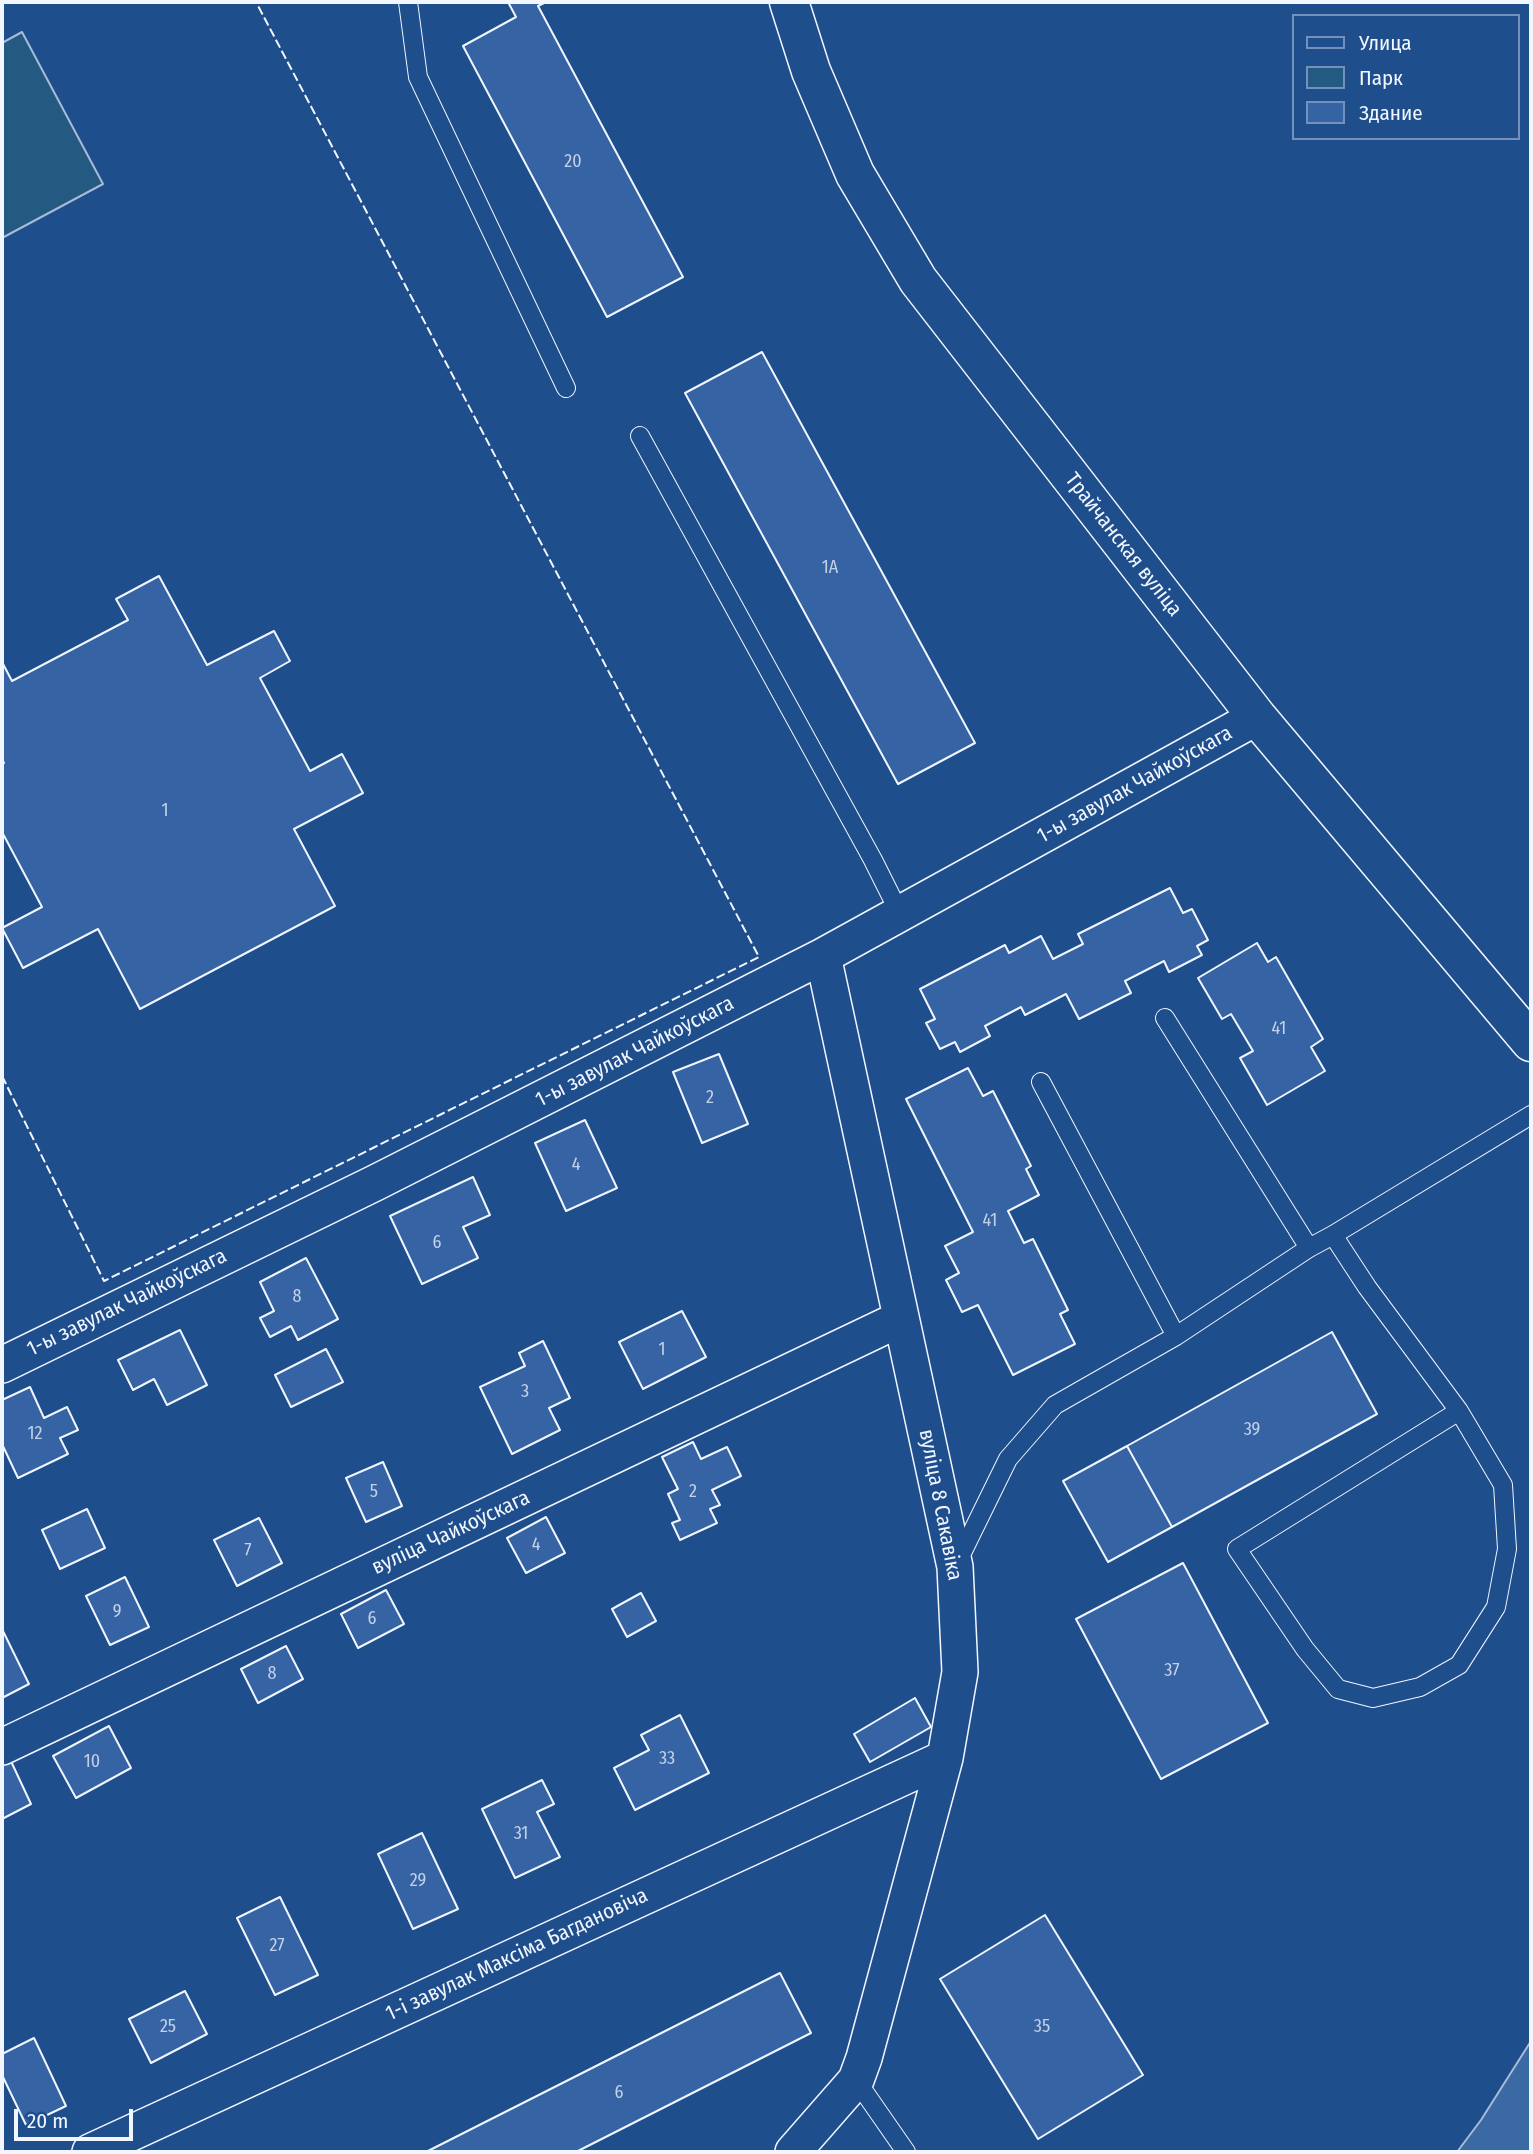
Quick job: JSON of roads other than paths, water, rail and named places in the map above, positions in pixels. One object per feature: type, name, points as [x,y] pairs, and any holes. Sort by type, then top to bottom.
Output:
[{"type":"street","name":"Трайчанская вуліца","points":[[789,2],[811,71],[855,174],[918,281],[1257,717],[1531,1042]]},
{"type":"street","name":"1-ы завулак Чайкоўскага","points":[[2,1364],[374,1183],[823,956],[1257,717]]},
{"type":"street","name":"вуліца 8 Сакавіка","points":[[793,2152],[856,2080],[864,2058],[945,1758],[960,1672],[955,1567],[823,956]]},
{"type":"street","name":"вуліца Чайкоўскага","points":[[2,1747],[900,1319]]},
{"type":"street","name":"1-і завулак Максіма Багдановіча","points":[[90,2152],[945,1758]]},
{"type":"lane","points":[[408,2],[418,77],[566,388]]},
{"type":"lane","points":[[640,436],[900,914]]},
{"type":"lane","points":[[1165,1018],[1309,1248]]},
{"type":"lane","points":[[1041,1082],[1176,1336]]},
{"type":"lane","points":[[955,1567],[1008,1459],[1055,1405],[1176,1336],[1309,1248],[1531,1115]]},
{"type":"lane","points":[[1333,1235],[1367,1287],[1459,1412],[1503,1485],[1507,1549],[1496,1606],[1459,1665],[1420,1687],[1373,1698],[1338,1689],[1305,1649],[1237,1549],[1459,1412]]},
{"type":"lane","points":[[856,2080],[906,2152]]}]
